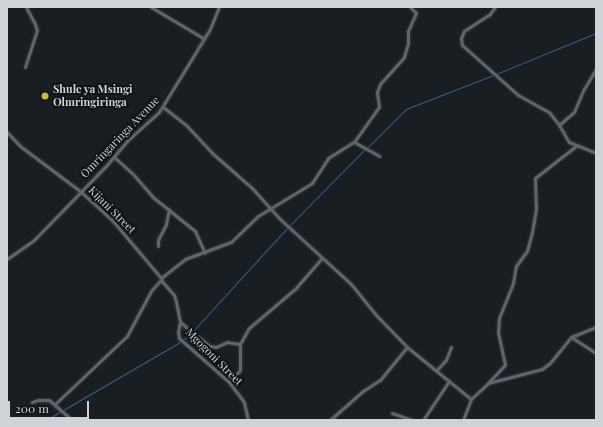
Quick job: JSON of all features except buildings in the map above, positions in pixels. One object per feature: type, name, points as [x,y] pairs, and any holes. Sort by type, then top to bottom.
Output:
[{"type":"street","points":[[25,67],[37,31],[26,7]]},
{"type":"street","points":[[151,7],[203,38]]},
{"type":"street","name":"Omringaringa Avenue","points":[[7,259],[34,240],[114,157],[127,141],[163,107],[219,7]]},
{"type":"street","points":[[55,404],[124,339],[161,278],[184,259],[205,253],[231,242],[258,216],[312,183],[328,158],[354,142],[379,107],[378,88],[404,57],[408,45],[408,31],[416,13],[410,7]]},
{"type":"street","points":[[495,7],[490,14],[464,31],[461,38],[462,45],[512,90],[543,108],[559,125],[566,139],[576,146],[596,153]]},
{"type":"street","points":[[559,125],[574,112],[584,88],[596,70]]},
{"type":"street","points":[[163,107],[187,126],[212,154],[252,188],[322,258],[351,284],[376,315],[407,347],[471,399]]},
{"type":"street","name":"Kijani Street","points":[[7,132],[24,150],[80,191],[112,220],[161,278]]},
{"type":"street","points":[[354,142],[379,156]]},
{"type":"street","points":[[463,420],[471,399],[505,365],[498,333],[499,318],[513,283],[516,266],[527,250],[532,232],[536,209],[535,178],[576,146]]},
{"type":"street","points":[[114,157],[133,174],[151,195],[195,231],[205,253]]},
{"type":"street","points":[[158,246],[158,240],[166,224],[169,209]]},
{"type":"street","points":[[229,382],[240,370],[240,344],[254,323],[294,289],[322,258]]},
{"type":"street","name":"Mgogoni Street","points":[[161,278],[174,295],[180,322],[178,332],[180,338],[229,382],[244,402],[248,420]]},
{"type":"street","points":[[180,322],[210,346],[216,347],[227,342],[240,344]]},
{"type":"street","points":[[488,383],[542,369],[550,363],[571,337],[596,327]]},
{"type":"street","points":[[571,337],[596,353]]},
{"type":"street","points":[[330,420],[380,380],[407,347]]},
{"type":"street","points":[[436,371],[446,360],[451,347]]},
{"type":"street","points":[[423,420],[449,381]]},
{"type":"street","points":[[32,402],[47,399],[55,404],[72,420]]},
{"type":"street","points":[[392,413],[401,419],[412,420]]},
{"type":"waterway","points":[[496,74],[596,33]]},
{"type":"waterway","points":[[367,148],[406,109],[493,75]]},
{"type":"waterway","points":[[289,226],[364,150]]},
{"type":"waterway","points":[[193,331],[287,228]]},
{"type":"waterway","points":[[183,340],[191,333]]},
{"type":"waterway","points":[[46,420],[180,342]]},
{"type":"place","name":"Shule ya Msingi Olmringiringa","points":[[45,96]]}]
